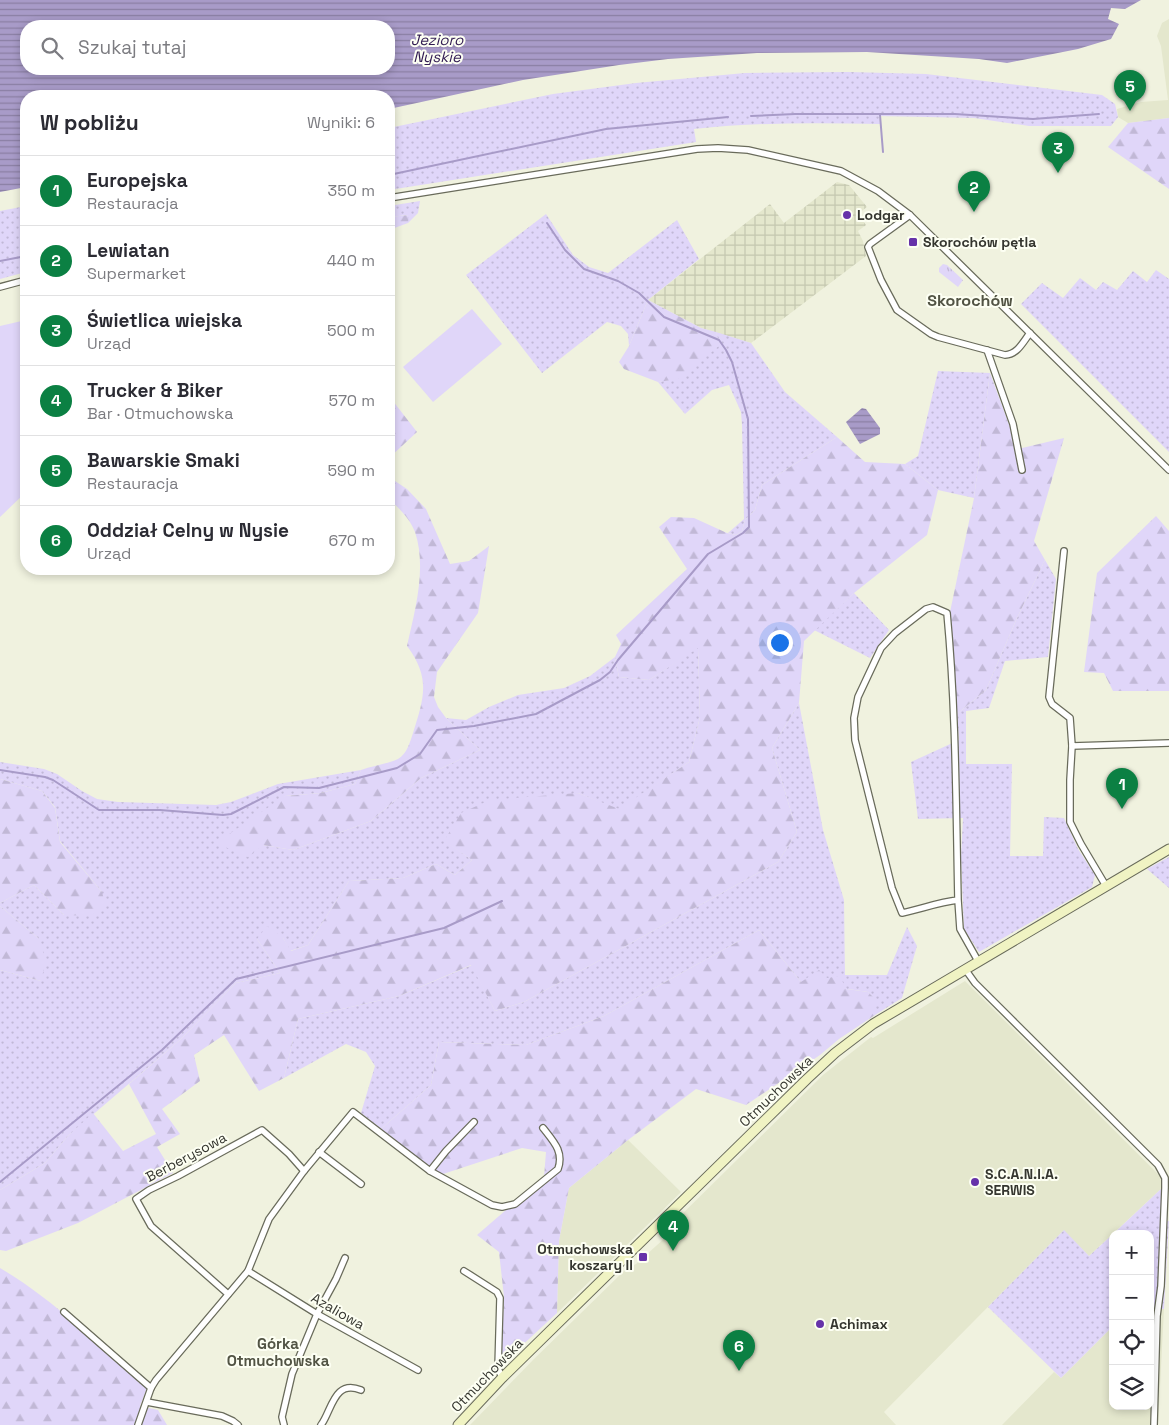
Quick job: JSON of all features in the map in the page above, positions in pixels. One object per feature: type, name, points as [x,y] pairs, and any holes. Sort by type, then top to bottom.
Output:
[{"type":"main road","name":"Otmuchowska","points":[[458,1425],[502,1378],[835,1053],[873,1024],[1169,849]]},
{"type":"street","points":[[395,197],[697,150],[738,149],[769,153],[841,171],[878,191],[910,215],[1169,470]]},
{"type":"street","points":[[910,215],[868,247],[896,310],[931,334],[956,343],[1005,355],[1016,351],[1030,333]]},
{"type":"street","points":[[0,287],[20,282]]},
{"type":"street","points":[[987,350],[1013,424],[1022,470]]},
{"type":"street","points":[[1064,551],[1049,697],[1052,704],[1070,718],[1072,746],[1070,822],[1106,886]]},
{"type":"street","points":[[958,900],[940,902],[929,907],[902,913],[892,888],[855,740],[854,718],[858,697],[881,648],[895,633],[926,608],[933,607],[947,613],[950,648],[955,737],[960,929],[978,961]]},
{"type":"street","points":[[1072,746],[1169,743]]},
{"type":"street","points":[[965,969],[975,983],[1163,1172],[1165,1188],[1162,1286],[1157,1316],[1154,1425]]},
{"type":"street","points":[[138,1425],[151,1388],[248,1271],[269,1219],[304,1171],[353,1112],[430,1171],[492,1205],[502,1207],[515,1204],[558,1169],[561,1160],[559,1151],[544,1128]]},
{"type":"street","points":[[430,1171],[474,1122]]},
{"type":"street","name":"Berberysowa","points":[[228,1294],[151,1226],[136,1199],[149,1190],[262,1130],[289,1154],[304,1171]]},
{"type":"street","points":[[319,1152],[361,1184]]},
{"type":"street","points":[[284,1425],[282,1417],[292,1374],[317,1314],[345,1258]]},
{"type":"street","name":"Azaliowa","points":[[248,1271],[317,1314],[418,1370]]},
{"type":"street","points":[[464,1271],[497,1292],[500,1298],[498,1368],[502,1378]]},
{"type":"street","points":[[64,1312],[151,1388]]},
{"type":"street","points":[[321,1425],[337,1394],[346,1388],[354,1387],[360,1390]]},
{"type":"street","points":[[147,1402],[222,1416],[238,1425]]},
{"type":"shaded area","points":[[1169,19],[1169,118],[1128,123],[1118,117],[1117,109],[1141,102],[1168,100],[1161,46],[1157,36],[1162,23]]},
{"type":"shaded area","points":[[837,182],[849,185],[867,207],[858,214],[866,225],[858,231],[863,241],[866,256],[751,343],[701,328],[648,300],[770,204],[784,223]]},
{"type":"shaded area","points":[[965,981],[1162,1178],[1162,1188],[1117,1230],[1109,1230],[1109,1237],[1089,1256],[1063,1231],[884,1412],[896,1425],[470,1425],[626,1269],[636,1264],[676,1228],[673,1223],[823,1075],[871,1037],[873,1038]]},
{"type":"shaded area","points":[[628,1140],[681,1192],[557,1313],[559,1241],[569,1188]]},
{"type":"shaded area","points":[[1154,1309],[1164,1309],[1158,1425],[1002,1425],[1054,1372],[1061,1378],[1109,1330],[1109,1410],[1154,1410]]},
{"type":"green space","points":[[848,72],[926,74],[1102,95],[1115,104],[1118,117],[1111,126],[1029,126],[974,118],[879,116],[880,124],[764,124],[694,129],[696,142],[395,189],[395,127],[553,94],[636,83],[745,73]]},
{"type":"green space","points":[[1169,118],[1169,189],[1108,147],[1128,123]]},
{"type":"green space","points":[[420,201],[418,213],[408,223],[408,215],[395,216],[395,205]]},
{"type":"green space","points":[[20,207],[20,274],[0,279],[0,211]]},
{"type":"green space","points":[[546,214],[573,255],[589,267],[608,273],[677,220],[699,259],[648,300],[629,346],[628,334],[621,326],[607,322],[542,373],[466,275]]},
{"type":"green space","points":[[409,215],[408,223],[395,228],[395,216]]},
{"type":"green space","points":[[943,264],[947,265],[963,280],[958,287],[939,272],[939,268]]},
{"type":"green space","points":[[1156,270],[1169,279],[1169,452],[1021,304],[1042,283],[1063,298],[1080,278],[1096,290],[1103,282],[1117,290],[1133,271],[1147,282]]},
{"type":"green space","points":[[648,300],[701,328],[716,332],[720,345],[678,379],[658,382],[624,369],[619,362],[629,346]]},
{"type":"green space","points":[[472,309],[502,344],[433,402],[403,367]]},
{"type":"green space","points":[[20,321],[20,498],[0,517],[0,326]]},
{"type":"green space","points":[[716,332],[751,343],[785,392],[837,437],[762,485],[755,510],[745,520],[742,531],[736,535],[728,533],[744,519],[742,425],[741,412],[729,385],[712,390],[685,414],[658,382],[678,378],[719,345]]},
{"type":"green space","points":[[938,371],[990,373],[974,498],[938,490],[905,464],[918,456]]},
{"type":"green space","points":[[990,373],[1018,449],[1064,438],[1034,541],[1045,560],[1017,618],[986,690],[957,714],[950,612],[974,498]]},
{"type":"green space","points":[[395,404],[417,432],[395,452]]},
{"type":"green space","points":[[837,437],[865,462],[905,464],[938,490],[927,535],[854,593],[804,641],[799,703],[772,748],[797,832],[778,862],[524,1002],[495,1011],[471,965],[399,996],[298,1019],[284,1078],[259,1091],[224,1035],[194,1055],[200,1081],[162,1109],[180,1134],[157,1147],[173,1173],[78,1223],[6,1251],[0,1250],[0,1190],[45,1163],[68,1136],[93,1113],[123,1151],[156,1134],[129,1084],[180,1040],[236,983],[280,973],[257,939],[267,926],[283,938],[291,951],[308,945],[349,881],[403,878],[436,864],[455,875],[472,860],[444,841],[461,813],[490,800],[578,793],[619,809],[689,762],[700,717],[698,648],[649,680],[619,677],[615,657],[621,644],[616,635],[687,569],[659,527],[671,517],[694,518],[727,533],[736,535],[742,531],[745,520],[755,510],[762,485]]},
{"type":"green space","points":[[395,481],[407,489],[426,509],[450,564],[469,561],[489,546],[478,613],[437,672],[434,697],[446,718],[480,750],[421,778],[371,821],[293,850],[263,845],[248,857],[216,843],[285,796],[321,793],[355,784],[361,770],[398,759],[406,751],[420,709],[423,688],[420,668],[407,646],[418,589],[420,560],[415,532],[404,514],[395,505]]},
{"type":"green space","points":[[1156,516],[1169,531],[1169,691],[1113,691],[1104,673],[1084,672],[1097,573]]},
{"type":"green space","points":[[1045,560],[1056,579],[1048,657],[1005,661],[989,708],[966,711],[966,764],[1012,764],[1010,856],[1043,856],[1044,817],[1064,818],[1078,849],[1095,875],[1092,887],[979,952],[964,929],[961,857],[963,818],[918,819],[911,762],[959,740],[957,714],[986,690],[1017,618]]},
{"type":"green space","points":[[854,593],[889,630],[870,658],[814,630]]},
{"type":"green space","points":[[698,647],[700,717],[689,762],[619,810],[578,793],[445,841],[472,860],[455,875],[436,864],[403,878],[349,881],[308,945],[290,951],[283,938],[257,939],[280,973],[236,983],[180,1040],[68,1136],[45,1163],[0,1190],[0,970],[41,981],[38,938],[0,906],[0,903],[34,885],[64,915],[102,892],[60,841],[55,807],[42,791],[0,779],[0,762],[44,769],[57,774],[97,799],[118,802],[216,805],[231,802],[278,784],[361,770],[355,784],[321,793],[285,796],[263,845],[293,850],[371,821],[421,778],[480,750],[446,718],[466,720],[489,707],[518,695],[564,688],[590,676],[615,657],[619,677],[649,680]]},
{"type":"green space","points":[[799,703],[823,830],[844,900],[845,975],[887,975],[907,927],[917,946],[902,998],[875,1015],[875,1000],[868,992],[801,982],[759,930],[604,1016],[526,1045],[439,1042],[431,1085],[381,1129],[361,1113],[375,1066],[366,1052],[346,1044],[284,1078],[298,1019],[399,996],[472,965],[495,1011],[524,1002],[778,862],[797,832],[772,748]]},
{"type":"green space","points":[[0,779],[42,791],[55,808],[60,842],[102,892],[105,904],[91,916],[64,915],[34,885],[0,903]]},
{"type":"green space","points":[[1169,857],[1169,888],[1147,869]]},
{"type":"green space","points":[[0,906],[38,938],[46,960],[41,981],[0,970]]},
{"type":"green space","points":[[759,930],[801,982],[819,970],[827,978],[839,976],[847,989],[868,992],[876,1000],[875,1015],[746,1105],[696,1089],[628,1140],[569,1188],[559,1241],[557,1313],[501,1365],[504,1297],[499,1252],[477,1235],[544,1177],[546,1152],[522,1148],[440,1175],[381,1129],[431,1085],[439,1042],[526,1045],[604,1016]]},
{"type":"green space","points":[[1162,1188],[1162,1222],[1169,1221],[1164,1309],[1154,1309],[1154,1230],[1117,1230]]},
{"type":"green space","points":[[1064,1230],[1089,1256],[1109,1238],[1109,1330],[1061,1378],[988,1307]]},
{"type":"green space","points":[[0,1268],[20,1280],[58,1309],[147,1388],[140,1406],[158,1410],[167,1425],[0,1425]]},
{"type":"water","name":"Jezioro Nyskie","points":[[0,0],[1141,0],[1125,9],[1111,8],[1108,19],[1119,24],[1111,39],[1078,49],[1007,63],[979,59],[867,52],[757,53],[668,59],[523,80],[395,108],[395,90],[20,90],[20,188],[0,192]]},
{"type":"water","points":[[862,408],[866,409],[880,428],[880,434],[860,444],[846,422]]},
{"type":"waterway","points":[[751,116],[795,114],[955,114],[1033,119],[1099,114]]},
{"type":"waterway","points":[[880,115],[883,152]]},
{"type":"waterway","points":[[395,174],[606,129],[728,117]]},
{"type":"waterway","points":[[0,770],[53,780],[99,810],[160,810],[231,814],[284,787],[319,788],[397,768],[420,754],[437,730],[474,726],[536,714],[600,680],[610,672],[618,660],[708,554],[743,533],[749,527],[748,419],[732,362],[719,340],[664,317],[639,293],[618,281],[584,269],[565,250],[547,223]]},
{"type":"waterway","points":[[0,261],[20,257]]},
{"type":"waterway","points":[[0,1182],[162,1050],[236,979],[444,928],[502,901]]},
{"type":"place","name":"Bawarskie Smaki","points":[[1130,111]]},
{"type":"place","name":"Świetlica wiejska","points":[[1058,173]]},
{"type":"place","name":"Lewiatan","points":[[974,212]]},
{"type":"place","name":"Lodgar","points":[[847,215]]},
{"type":"place","name":"Skorochów pętla","points":[[913,242]]},
{"type":"place","name":"Europejska","points":[[1122,809]]},
{"type":"place","name":"S.C.A.N.I.A. SERWIS","points":[[975,1182]]},
{"type":"place","name":"Trucker & Biker","points":[[673,1251]]},
{"type":"place","name":"Otmuchowska koszary II","points":[[643,1257]]},
{"type":"place","name":"Achimax","points":[[820,1324]]},
{"type":"place","name":"Oddział Celny w Nysie","points":[[739,1371]]},
{"type":"district","name":"Skorochów","points":[[970,300]]},
{"type":"district","name":"Górka Otmuchowska","points":[[278,1352]]}]
